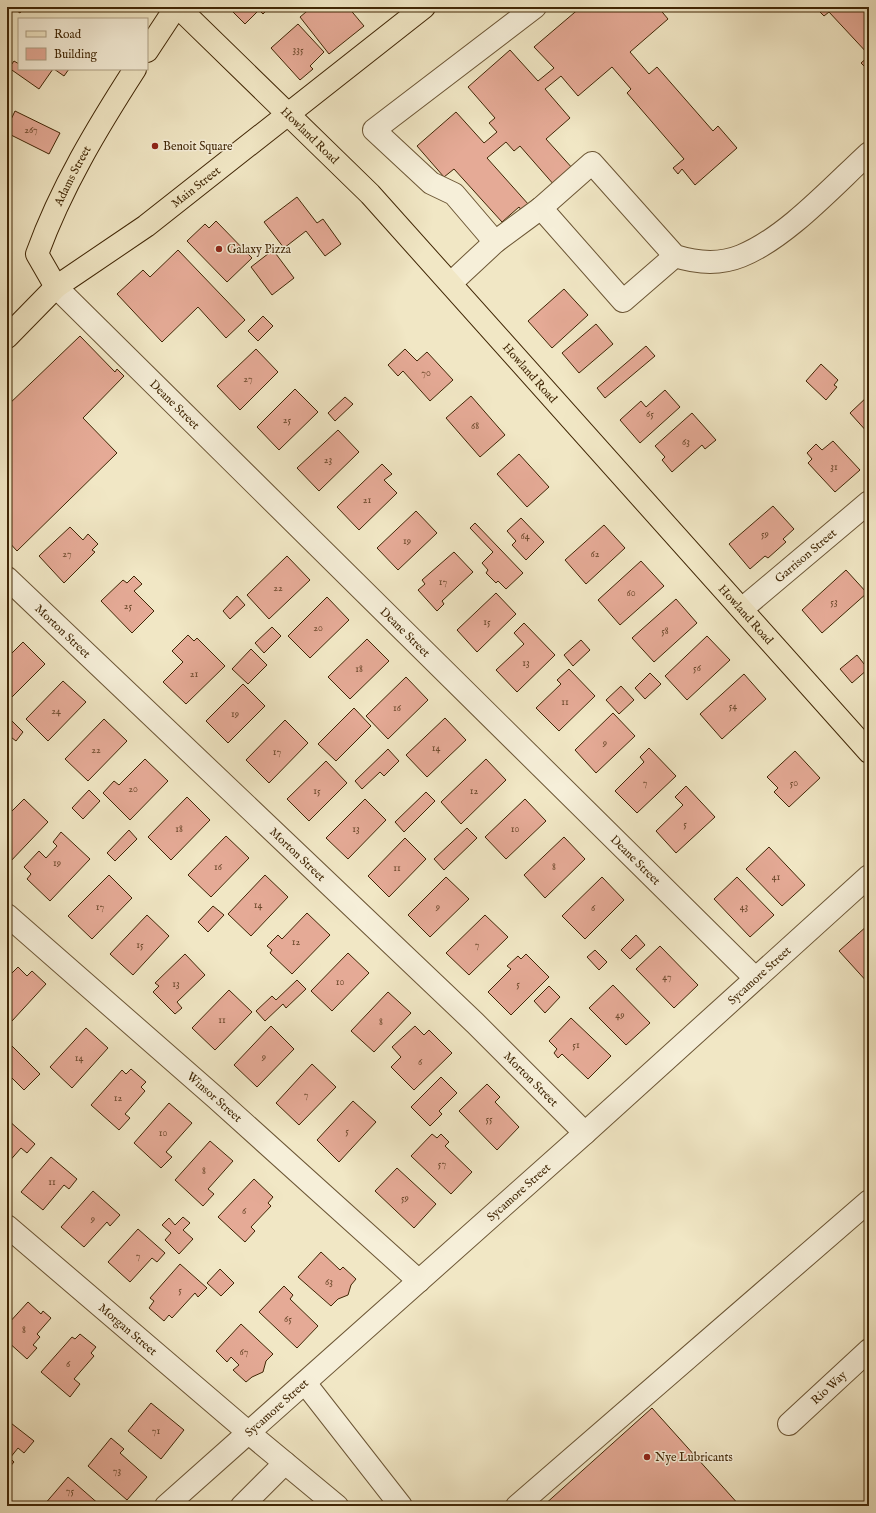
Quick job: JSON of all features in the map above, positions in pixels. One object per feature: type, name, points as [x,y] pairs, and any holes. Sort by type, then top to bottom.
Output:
[{"type":"main road","points":[[148,50],[177,7]]},
{"type":"main road","name":"Howland Road","points":[[177,7],[370,194],[869,752]]},
{"type":"main road","name":"Main Street","points":[[7,337],[56,287],[146,226],[424,7]]},
{"type":"main road","name":"Adams Street","points":[[56,287],[37,254],[51,217],[87,148],[134,70]]},
{"type":"street","points":[[495,242],[454,194],[431,183],[374,130],[534,7]]},
{"type":"street","points":[[451,283],[495,242],[541,208],[592,163],[675,256],[694,262],[719,261],[740,256],[754,250],[795,220],[869,153]]},
{"type":"street","points":[[541,208],[623,301],[675,256]]},
{"type":"street","name":"Deane Street","points":[[56,287],[755,978]]},
{"type":"street","name":"Garrison Street","points":[[742,610],[869,502]]},
{"type":"street","name":"Morton Street","points":[[7,578],[475,1023],[585,1133]]},
{"type":"street","name":"Sycamore Street","points":[[166,1506],[585,1133],[869,876]]},
{"type":"street","name":"Winsor Street","points":[[7,915],[216,1098],[419,1281]]},
{"type":"street","points":[[517,1506],[869,1201]]},
{"type":"street","name":"Morgan Street","points":[[7,1226],[249,1433],[337,1506]]},
{"type":"street","name":"Rio Way","points":[[789,1424],[869,1350]]},
{"type":"street","points":[[305,1383],[401,1506]]},
{"type":"street","points":[[242,1506],[286,1463]]},
{"type":"building","points":[[11,7],[24,7],[20,13]]},
{"type":"building","points":[[228,7],[269,8],[263,14],[259,10],[245,24]]},
{"type":"building","points":[[312,7],[320,7],[323,11],[328,7],[348,7],[364,26],[329,54],[300,17]]},
{"type":"building","points":[[581,7],[658,7],[668,19],[630,52],[649,74],[657,67],[713,131],[718,126],[737,148],[695,185],[682,169],[678,174],[673,168],[684,159],[627,93],[631,89],[612,67],[578,96],[561,76],[545,89],[570,118],[546,139],[574,170],[555,186],[520,146],[514,151],[506,142],[487,158],[529,205],[522,211],[519,207],[502,222],[454,169],[444,177],[417,146],[456,112],[484,143],[497,132],[489,123],[495,118],[468,87],[510,50],[538,81],[554,68],[534,47]]},
{"type":"building","points":[[815,7],[869,7],[869,55],[829,12],[824,16]]},
{"type":"building","points":[[298,24],[324,52],[310,66],[313,69],[300,80],[271,48]]},
{"type":"building","points":[[869,56],[869,71],[861,63]]},
{"type":"building","points":[[14,61],[18,63],[18,70],[52,70],[39,89],[9,68]]},
{"type":"building","points":[[55,70],[68,70],[64,76]]},
{"type":"building","points":[[15,111],[60,133],[49,154],[7,133],[7,128]]},
{"type":"building","points":[[297,197],[317,223],[323,219],[341,244],[325,256],[306,231],[284,248],[264,222]]},
{"type":"building","name":"Galaxy Pizza","points":[[216,221],[252,258],[227,282],[187,241],[205,224],[209,228]]},
{"type":"building","points":[[178,250],[245,320],[226,338],[198,307],[162,342],[117,294],[143,270],[150,277]]},
{"type":"building","points":[[273,250],[294,278],[272,295],[251,267]]},
{"type":"building","points":[[564,289],[588,315],[552,348],[528,321]]},
{"type":"building","points":[[263,316],[273,326],[258,341],[248,331]]},
{"type":"building","points":[[596,324],[613,344],[579,373],[562,353]]},
{"type":"building","points":[[80,336],[115,372],[117,369],[124,376],[83,418],[117,453],[17,551],[7,540],[7,406]]},
{"type":"building","points":[[646,346],[655,356],[605,398],[597,388]]},
{"type":"building","points":[[256,349],[278,372],[240,410],[217,386]]},
{"type":"building","points":[[405,349],[417,361],[427,352],[453,380],[430,401],[403,371],[398,376],[388,365]]},
{"type":"building","points":[[821,364],[838,380],[834,385],[837,387],[826,400],[806,381]]},
{"type":"building","points":[[295,389],[318,412],[279,450],[257,427]]},
{"type":"building","points":[[665,390],[680,407],[640,443],[620,420],[641,401],[646,407]]},
{"type":"building","points":[[869,395],[869,434],[850,413]]},
{"type":"building","points":[[471,396],[505,435],[480,457],[446,418]]},
{"type":"building","points":[[345,397],[353,404],[335,421],[328,413]]},
{"type":"building","points":[[692,413],[716,440],[705,449],[702,445],[672,472],[662,460],[665,457],[655,446]]},
{"type":"building","points":[[338,430],[359,452],[319,491],[297,468]]},
{"type":"building","points":[[833,441],[860,470],[835,492],[808,463],[812,459],[807,453],[816,444],[822,450]]},
{"type":"building","points":[[519,454],[549,487],[527,507],[497,474]]},
{"type":"building","points":[[382,464],[392,474],[384,480],[397,493],[359,530],[337,507]]},
{"type":"building","points":[[773,506],[794,529],[783,539],[786,542],[768,558],[765,556],[750,569],[729,544]]},
{"type":"building","points":[[416,511],[437,533],[398,570],[377,548]]},
{"type":"building","points":[[521,518],[544,542],[526,560],[512,545],[516,541],[507,531]]},
{"type":"building","points":[[475,523],[523,573],[506,589],[498,581],[496,583],[486,573],[488,570],[482,563],[493,552],[470,528]]},
{"type":"building","points":[[604,525],[625,548],[586,584],[565,560]]},
{"type":"building","points":[[70,527],[83,540],[88,534],[98,544],[92,550],[95,552],[64,583],[39,556]]},
{"type":"building","points":[[454,552],[473,572],[442,601],[444,604],[437,611],[418,590],[425,584],[422,580]]},
{"type":"building","points":[[287,556],[310,580],[269,619],[247,595]]},
{"type":"building","points":[[641,561],[664,586],[620,625],[598,600]]},
{"type":"building","points":[[846,570],[867,593],[822,633],[802,610]]},
{"type":"building","points":[[134,576],[142,584],[134,591],[154,611],[132,633],[101,601],[123,580],[127,583]]},
{"type":"building","points":[[496,593],[516,614],[477,652],[457,630]]},
{"type":"building","points":[[237,596],[245,605],[230,619],[223,611]]},
{"type":"building","points":[[327,597],[349,620],[310,658],[288,636]]},
{"type":"building","points":[[676,599],[697,623],[654,662],[632,638]]},
{"type":"building","points":[[524,623],[555,655],[517,692],[496,670],[524,644],[514,633]]},
{"type":"building","points":[[272,627],[281,636],[264,653],[255,643]]},
{"type":"building","points":[[188,635],[194,641],[197,638],[225,666],[186,704],[163,682],[183,662],[172,651]]},
{"type":"building","points":[[707,636],[730,660],[687,700],[665,676]]},
{"type":"building","points":[[367,639],[389,661],[350,699],[328,677]]},
{"type":"building","points":[[581,640],[590,650],[573,666],[564,655]]},
{"type":"building","points":[[23,642],[45,664],[7,702],[7,658]]},
{"type":"building","points":[[251,649],[267,665],[248,684],[232,669]]},
{"type":"building","points":[[857,655],[868,669],[852,683],[840,669]]},
{"type":"building","points":[[569,669],[595,696],[559,731],[536,708],[561,684],[557,680]]},
{"type":"building","points":[[650,673],[661,684],[645,699],[635,688]]},
{"type":"building","points":[[744,674],[766,699],[722,739],[700,714]]},
{"type":"building","points":[[406,677],[428,700],[388,739],[366,716]]},
{"type":"building","points":[[63,681],[86,702],[48,741],[26,719]]},
{"type":"building","points":[[243,684],[265,706],[228,743],[206,721]]},
{"type":"building","points":[[621,686],[634,700],[619,714],[606,700]]},
{"type":"building","points":[[354,708],[371,726],[336,761],[318,744]]},
{"type":"building","points":[[613,713],[635,736],[596,773],[575,750]]},
{"type":"building","points":[[7,716],[23,732],[16,741],[7,734]]},
{"type":"building","points":[[445,718],[466,740],[427,777],[406,755]]},
{"type":"building","points":[[104,719],[127,741],[88,781],[65,759]]},
{"type":"building","points":[[285,720],[308,743],[269,783],[246,760]]},
{"type":"building","points":[[649,748],[676,776],[637,813],[615,791],[644,762],[640,757]]},
{"type":"building","points":[[388,749],[399,761],[384,776],[380,772],[362,789],[355,781]]},
{"type":"building","points":[[795,751],[820,778],[789,807],[774,792],[778,788],[767,777]]},
{"type":"building","points":[[145,759],[168,781],[130,820],[103,793],[114,781],[119,785]]},
{"type":"building","points":[[486,759],[506,780],[461,824],[441,802]]},
{"type":"building","points":[[326,761],[347,783],[309,821],[287,799]]},
{"type":"building","points":[[686,786],[715,817],[676,853],[656,831],[683,805],[675,797]]},
{"type":"building","points":[[89,790],[100,801],[83,819],[72,808]]},
{"type":"building","points":[[426,792],[435,801],[404,832],[395,822]]},
{"type":"building","points":[[187,797],[210,820],[171,860],[148,837]]},
{"type":"building","points":[[24,799],[48,822],[8,864],[7,816]]},
{"type":"building","points":[[365,799],[386,820],[348,859],[326,838]]},
{"type":"building","points":[[525,799],[546,821],[506,859],[485,837]]},
{"type":"building","points":[[467,828],[477,838],[444,870],[434,859]]},
{"type":"building","points":[[129,830],[137,839],[115,861],[107,853]]},
{"type":"building","points":[[61,832],[90,859],[50,901],[27,879],[31,874],[24,867],[39,851],[46,858],[57,846],[53,842]]},
{"type":"building","points":[[226,836],[249,858],[211,897],[188,875]]},
{"type":"building","points":[[564,837],[585,859],[545,898],[524,875]]},
{"type":"building","points":[[405,838],[426,859],[389,897],[368,876]]},
{"type":"building","points":[[769,847],[805,885],[782,906],[746,869]]},
{"type":"building","points":[[109,875],[132,898],[92,939],[68,916]]},
{"type":"building","points":[[265,875],[288,897],[251,936],[228,914]]},
{"type":"building","points":[[446,877],[469,899],[430,937],[408,915]]},
{"type":"building","points":[[602,877],[624,900],[585,939],[562,916]]},
{"type":"building","points":[[737,877],[774,915],[750,937],[714,899]]},
{"type":"building","points":[[213,906],[224,915],[208,932],[198,922]]},
{"type":"building","points":[[307,913],[330,935],[292,974],[270,953],[272,950],[267,946],[278,935],[282,939]]},
{"type":"building","points":[[147,915],[169,936],[133,975],[110,954]]},
{"type":"building","points":[[485,915],[508,937],[469,975],[446,953]]},
{"type":"building","points":[[868,925],[869,926],[869,984],[839,951]]},
{"type":"building","points":[[636,935],[645,945],[630,959],[621,950]]},
{"type":"building","points":[[660,946],[698,985],[674,1008],[636,969]]},
{"type":"building","points":[[595,950],[607,962],[599,970],[587,957]]},
{"type":"building","points":[[348,953],[369,973],[332,1011],[311,991]]},
{"type":"building","points":[[185,954],[205,975],[177,1002],[182,1008],[175,1014],[153,992],[159,986],[155,983]]},
{"type":"building","points":[[526,954],[549,977],[511,1015],[488,992],[511,969],[507,966],[518,956],[521,959]]},
{"type":"building","points":[[18,967],[27,976],[32,971],[46,984],[12,1021],[7,1016],[7,978]]},
{"type":"building","points":[[297,980],[306,989],[286,1008],[283,1004],[265,1021],[256,1011],[272,996],[276,1000]]},
{"type":"building","points":[[613,985],[650,1023],[626,1045],[589,1008]]},
{"type":"building","points":[[549,986],[560,997],[545,1013],[534,1001]]},
{"type":"building","points":[[229,990],[252,1012],[215,1050],[192,1028]]},
{"type":"building","points":[[388,992],[411,1013],[374,1052],[351,1031]]},
{"type":"building","points":[[571,1018],[611,1056],[588,1079],[562,1054],[558,1058],[554,1053],[557,1049],[549,1041]]},
{"type":"building","points":[[271,1026],[294,1049],[257,1087],[234,1065]]},
{"type":"building","points":[[415,1026],[424,1035],[429,1030],[452,1053],[414,1090],[391,1067],[401,1057],[392,1047]]},
{"type":"building","points":[[86,1028],[108,1048],[72,1088],[50,1067]]},
{"type":"building","points":[[10,1044],[40,1074],[24,1090],[7,1073],[7,1046]]},
{"type":"building","points":[[312,1064],[336,1087],[299,1125],[276,1103]]},
{"type":"building","points":[[131,1069],[146,1082],[141,1087],[145,1091],[125,1114],[130,1118],[119,1130],[91,1105],[122,1070],[126,1074]]},
{"type":"building","points":[[441,1077],[457,1093],[439,1111],[442,1114],[430,1126],[411,1107]]},
{"type":"building","points":[[487,1084],[500,1097],[495,1102],[519,1127],[497,1150],[459,1111]]},
{"type":"building","points":[[353,1101],[376,1122],[339,1162],[317,1140]]},
{"type":"building","points":[[169,1103],[192,1123],[166,1152],[172,1157],[161,1168],[134,1143]]},
{"type":"building","points":[[8,1120],[35,1144],[27,1153],[21,1148],[7,1164]]},
{"type":"building","points":[[432,1134],[437,1138],[441,1134],[449,1142],[445,1146],[472,1172],[451,1194],[411,1156]]},
{"type":"building","points":[[210,1141],[233,1161],[208,1189],[214,1194],[203,1206],[175,1180]]},
{"type":"building","points":[[51,1157],[77,1179],[69,1189],[64,1185],[43,1210],[21,1192]]},
{"type":"building","points":[[397,1168],[436,1204],[414,1228],[375,1191]]},
{"type":"building","points":[[254,1179],[273,1197],[268,1203],[271,1206],[251,1227],[255,1231],[245,1242],[218,1217]]},
{"type":"building","points":[[93,1191],[120,1215],[110,1226],[107,1222],[84,1247],[61,1227]]},
{"type":"building","points":[[183,1217],[190,1223],[183,1230],[193,1239],[179,1254],[165,1240],[171,1233],[162,1225],[169,1218],[175,1225]]},
{"type":"building","points":[[138,1229],[165,1253],[157,1262],[152,1258],[130,1282],[108,1262]]},
{"type":"building","points":[[321,1252],[340,1270],[343,1267],[356,1279],[351,1285],[348,1295],[338,1299],[331,1306],[298,1277]]},
{"type":"building","points":[[180,1264],[207,1288],[198,1297],[195,1293],[172,1318],[169,1315],[164,1321],[149,1308],[154,1301],[150,1298]]},
{"type":"building","points":[[220,1269],[234,1283],[221,1296],[207,1283]]},
{"type":"building","points":[[284,1286],[293,1295],[290,1299],[318,1326],[297,1348],[259,1312]]},
{"type":"building","points":[[28,1302],[41,1314],[43,1311],[51,1318],[37,1334],[40,1337],[33,1345],[37,1348],[27,1359],[7,1341],[7,1325]]},
{"type":"building","points":[[241,1324],[273,1354],[266,1361],[263,1372],[252,1377],[246,1382],[233,1370],[239,1365],[231,1357],[227,1362],[216,1351]]},
{"type":"building","points":[[80,1334],[96,1347],[91,1353],[94,1356],[74,1379],[80,1384],[70,1397],[41,1372],[72,1337],[75,1339]]},
{"type":"building","points":[[151,1403],[184,1430],[161,1459],[128,1431]]},
{"type":"building","name":"Nye Lubricants","points":[[652,1408],[740,1506],[543,1506]]},
{"type":"building","points":[[7,1420],[34,1441],[24,1453],[18,1448],[10,1458],[14,1462],[7,1470]]},
{"type":"building","points":[[111,1438],[124,1449],[120,1453],[147,1477],[127,1500],[88,1466]]},
{"type":"building","points":[[68,1477],[101,1506],[44,1505]]},
{"type":"place","name":"Benoit Square","points":[[155,146]]},
{"type":"place","name":"Galaxy Pizza","points":[[219,249]]},
{"type":"place","name":"Nye Lubricants","points":[[647,1457]]}]
